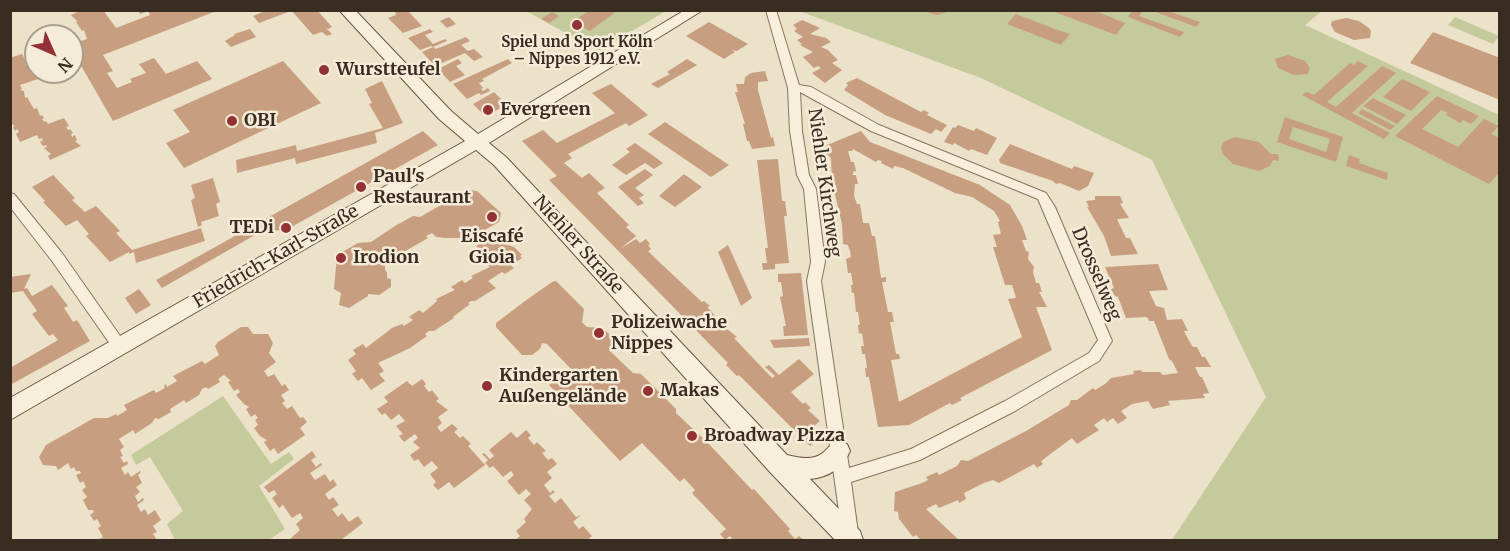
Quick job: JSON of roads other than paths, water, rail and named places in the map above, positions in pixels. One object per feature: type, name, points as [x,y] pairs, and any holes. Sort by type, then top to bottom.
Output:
[{"type":"street","name":"Niehler Straße","points":[[346,10],[445,115],[500,161],[525,187],[556,224],[851,540]]},
{"type":"street","name":"Friedrich-Karl-Straße","points":[[10,410],[477,142],[696,10]]},
{"type":"street","name":"Niehler Kirchweg","points":[[771,10],[794,88],[796,131],[803,175],[810,189],[818,262],[814,281],[851,540]]},
{"type":"street","name":"Drosselweg","points":[[794,88],[807,90],[875,128],[1042,196],[1049,207],[1105,341],[1094,357],[1010,406],[914,455],[843,477]]},
{"type":"street","points":[[10,196],[57,257],[120,347]]},
{"type":"street","points":[[777,463],[801,470],[813,470],[826,465],[839,451]]},
{"type":"place","name":"Spiel und Sport Köln – Nippes 1912 e.V.","points":[[577,25]]},
{"type":"place","name":"Wurstteufel","points":[[324,70]]},
{"type":"place","name":"Evergreen","points":[[488,110]]},
{"type":"place","name":"OBI","points":[[232,121]]},
{"type":"place","name":"Paul's Restaurant","points":[[361,187]]},
{"type":"place","name":"Eiscafé Gioia","points":[[492,217]]},
{"type":"place","name":"TEDi","points":[[286,228]]},
{"type":"place","name":"Irodion","points":[[341,258]]},
{"type":"place","name":"Polizeiwache Nippes","points":[[599,333]]},
{"type":"place","name":"Kindergarten Außengelände","points":[[487,386]]},
{"type":"place","name":"Makas","points":[[648,391]]},
{"type":"place","name":"Broadway Pizza","points":[[692,436]]}]
